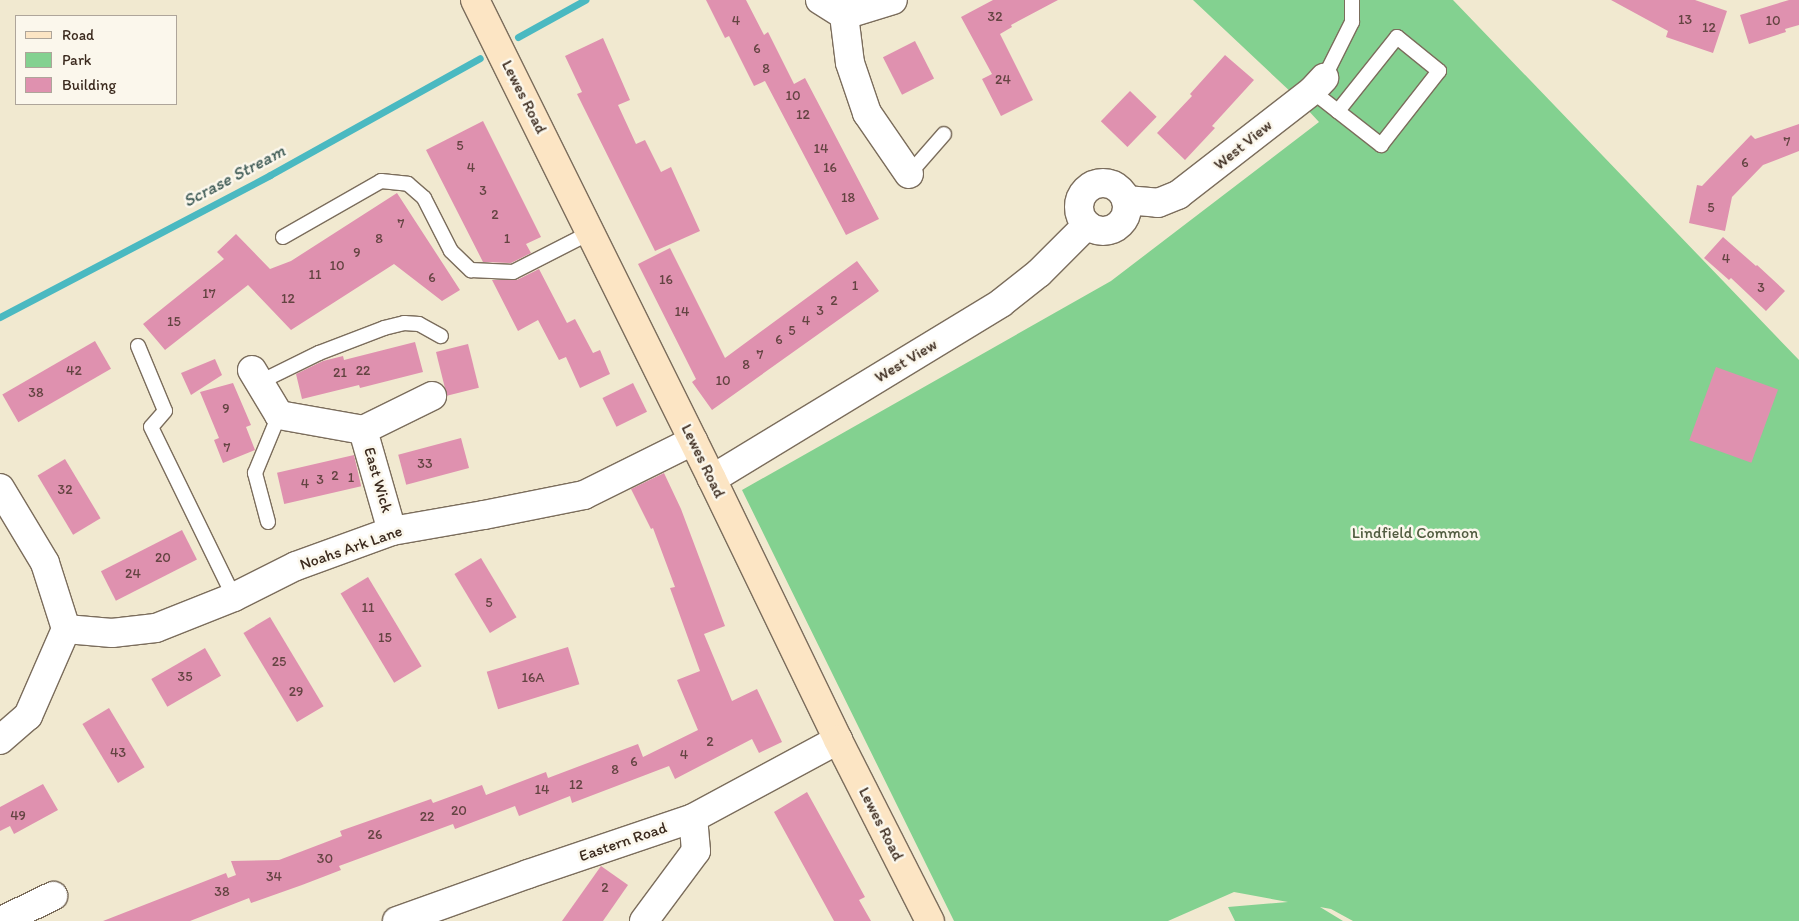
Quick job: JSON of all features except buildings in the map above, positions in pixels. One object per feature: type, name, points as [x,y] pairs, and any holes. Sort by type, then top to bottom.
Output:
[{"type":"main road","name":"Lewes Road","points":[[475,0],[591,232],[838,740],[930,921]]},
{"type":"street","points":[[820,0],[844,15],[893,0]]},
{"type":"street","points":[[844,15],[850,63],[867,113],[908,174]]},
{"type":"street","name":"West View","points":[[712,479],[1001,303],[1038,273],[1087,225],[1097,230],[1113,228],[1125,217],[1126,200],[1158,203],[1178,195],[1318,84]]},
{"type":"street","points":[[256,376],[279,415]]},
{"type":"street","name":"East Wick","points":[[279,415],[363,430],[432,396]]},
{"type":"street","name":"East Wick","points":[[363,430],[392,531]]},
{"type":"street","name":"Noahs Ark Lane","points":[[66,629],[112,633],[156,628],[234,597],[296,566],[392,531],[484,516],[584,495],[693,441]]},
{"type":"street","points":[[0,488],[45,563],[66,629],[28,716],[0,740]]},
{"type":"street","name":"Eastern Road","points":[[397,921],[693,818],[838,740]]},
{"type":"street","points":[[644,921],[696,850],[693,818]]},
{"type":"street","points":[[1,921],[53,896]]},
{"type":"lane","points":[[1338,111],[1397,38],[1439,71],[1381,145],[1338,111],[1318,84],[1352,22],[1352,0]]},
{"type":"lane","points":[[908,174],[944,134]]},
{"type":"lane","points":[[283,237],[381,181],[408,184],[424,198],[451,251],[471,270],[513,272],[591,232]]},
{"type":"lane","points":[[256,376],[384,328],[404,323],[420,324],[441,336]]},
{"type":"lane","points":[[138,346],[165,411],[151,427],[234,597]]},
{"type":"lane","points":[[268,522],[254,473],[279,415]]},
{"type":"green space","name":"Lindfield Common","points":[[1193,0],[1453,0],[1799,360],[1799,921],[1353,921],[1331,909],[1320,907],[1343,921],[1235,921],[1228,907],[1288,902],[1234,892],[1168,921],[954,921],[742,490],[1111,281],[1319,122],[1293,94]]},
{"type":"waterway","name":"Scrase Stream","points":[[518,37],[585,0]]},
{"type":"waterway","name":"Scrase Stream","points":[[0,317],[270,175],[480,58]]}]
